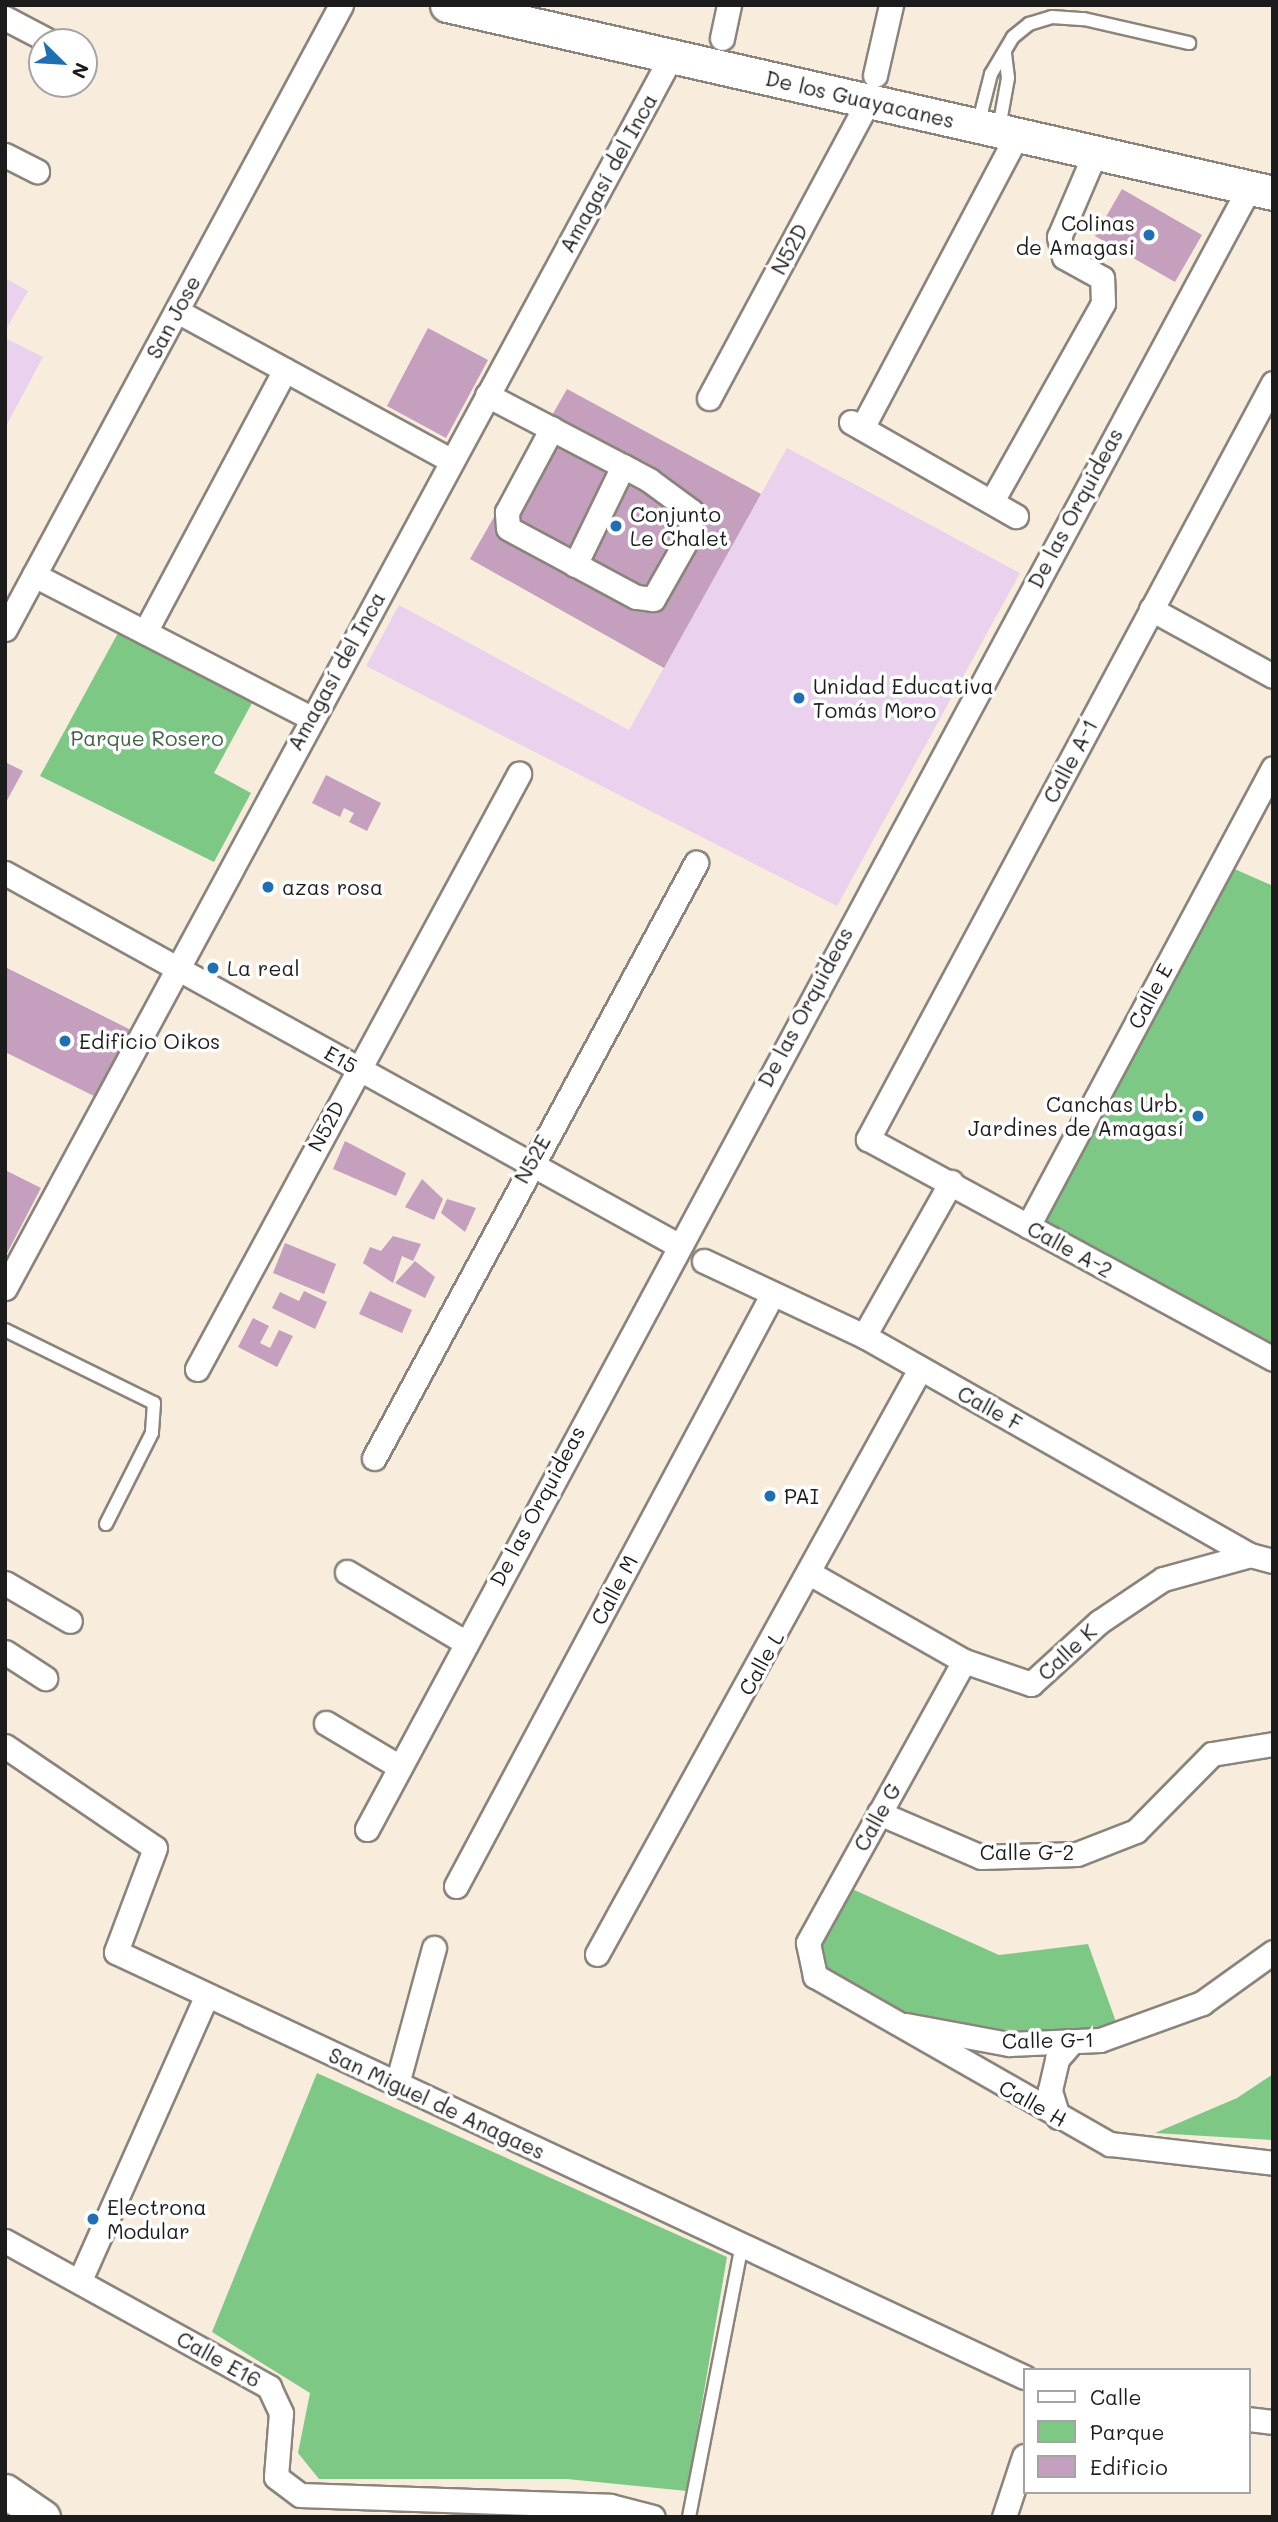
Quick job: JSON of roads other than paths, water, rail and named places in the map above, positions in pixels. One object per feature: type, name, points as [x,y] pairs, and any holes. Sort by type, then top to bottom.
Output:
[{"type":"street","name":"San Jose","points":[[5,629],[341,5]]},
{"type":"street","name":"De los Guayacanes","points":[[447,5],[543,15],[671,57],[872,87],[998,131],[1261,190]]},
{"type":"street","points":[[722,38],[729,5]]},
{"type":"street","name":"N52D","points":[[709,398],[872,87],[891,5]]},
{"type":"street","points":[[5,18],[28,30]]},
{"type":"street","name":"Amagasí del Inca","points":[[5,1288],[671,57]]},
{"type":"street","points":[[998,131],[856,425],[1016,516]]},
{"type":"street","points":[[992,501],[1103,303],[1102,278],[1064,257],[1059,237],[1095,153]]},
{"type":"street","points":[[5,155],[37,171]]},
{"type":"street","name":"De las Orquideas","points":[[367,1829],[676,1244],[1261,190]]},
{"type":"street","points":[[177,311],[452,461]]},
{"type":"street","points":[[145,632],[285,370]]},
{"type":"street","name":"Calle A-1","points":[[868,1139],[1273,383]]},
{"type":"street","points":[[487,395],[552,428],[623,466],[691,511],[690,534],[677,562],[653,599],[575,565],[508,528],[507,512],[552,428]]},
{"type":"street","points":[[575,565],[623,466]]},
{"type":"street","points":[[34,575],[311,718]]},
{"type":"street","points":[[1151,609],[1273,676]]},
{"type":"street","name":"Calle E","points":[[1028,1226],[1273,768]]},
{"type":"street","name":"N52D","points":[[197,1369],[357,1067],[519,774]]},
{"type":"street","name":"N52E","points":[[374,1458],[529,1163],[696,863]]},
{"type":"street","name":"E15","points":[[5,873],[676,1244]]},
{"type":"street","name":"Calle A-2","points":[[868,1139],[1273,1359]]},
{"type":"street","points":[[864,1336],[951,1182]]},
{"type":"street","name":"Calle F","points":[[704,1261],[864,1336],[1250,1555],[1273,1561]]},
{"type":"street","name":"Calle M","points":[[456,1885],[772,1295]]},
{"type":"street","name":"Calle L","points":[[597,1954],[811,1574],[920,1368]]},
{"type":"street","name":"Calle K","points":[[811,1574],[964,1661],[1031,1684],[1099,1622],[1163,1579],[1250,1555]]},
{"type":"street","points":[[347,1572],[465,1642]]},
{"type":"street","points":[[5,1583],[70,1621]]},
{"type":"street","points":[[5,1652],[45,1678]]},
{"type":"street","name":"Calle G","points":[[815,1976],[808,1943],[964,1661]]},
{"type":"street","points":[[326,1723],[400,1767]]},
{"type":"street","name":"Calle G-2","points":[[880,1813],[981,1857],[1077,1854],[1136,1831],[1212,1754],[1273,1744]]},
{"type":"street","name":"San Miguel de Anagaes","points":[[5,1746],[155,1848],[116,1952],[741,2249],[1023,2377]]},
{"type":"street","points":[[397,2084],[434,1948]]},
{"type":"street","name":"Calle G-1","points":[[886,2021],[1009,2044],[1100,2040],[1202,2003],[1273,1952]]},
{"type":"street","name":"Calle H","points":[[815,1976],[886,2021],[1110,2144],[1273,2163]]},
{"type":"street","points":[[80,2280],[207,1995]]},
{"type":"street","points":[[1058,2117],[1049,2090],[1057,2059],[1072,2042]]},
{"type":"street","name":"Calle E16","points":[[5,2241],[270,2387],[281,2413],[276,2477],[300,2495],[610,2505],[653,2517]]},
{"type":"street","points":[[1250,2420],[1273,2423]]},
{"type":"street","points":[[1004,2517],[1023,2459]]},
{"type":"street","points":[[5,2491],[43,2517]]},
{"type":"lane","points":[[998,131],[991,75],[1005,53],[1030,24],[1052,17],[1189,43]]},
{"type":"lane","points":[[998,131],[1008,78],[1005,53]]},
{"type":"lane","points":[[5,1330],[154,1403],[152,1433],[106,1524]]},
{"type":"lane","points":[[688,2517],[741,2249]]},
{"type":"place","name":"Colinas de Amagasi","points":[[1149,235]]},
{"type":"place","name":"Conjunto Le Chalet","points":[[616,526]]},
{"type":"place","name":"Unidad Educativa Tomás Moro","points":[[799,698]]},
{"type":"place","name":"azas rosa","points":[[268,887]]},
{"type":"place","name":"La real","points":[[213,968]]},
{"type":"place","name":"Edificio Oikos","points":[[65,1041]]},
{"type":"place","name":"Canchas Urb. Jardines de Amagasí","points":[[1198,1116]]},
{"type":"place","name":"PAI","points":[[770,1496]]},
{"type":"place","name":"Electrona Modular","points":[[93,2219]]},
{"type":"park label","name":"Parque Rosero","points":[[147,738]]}]
